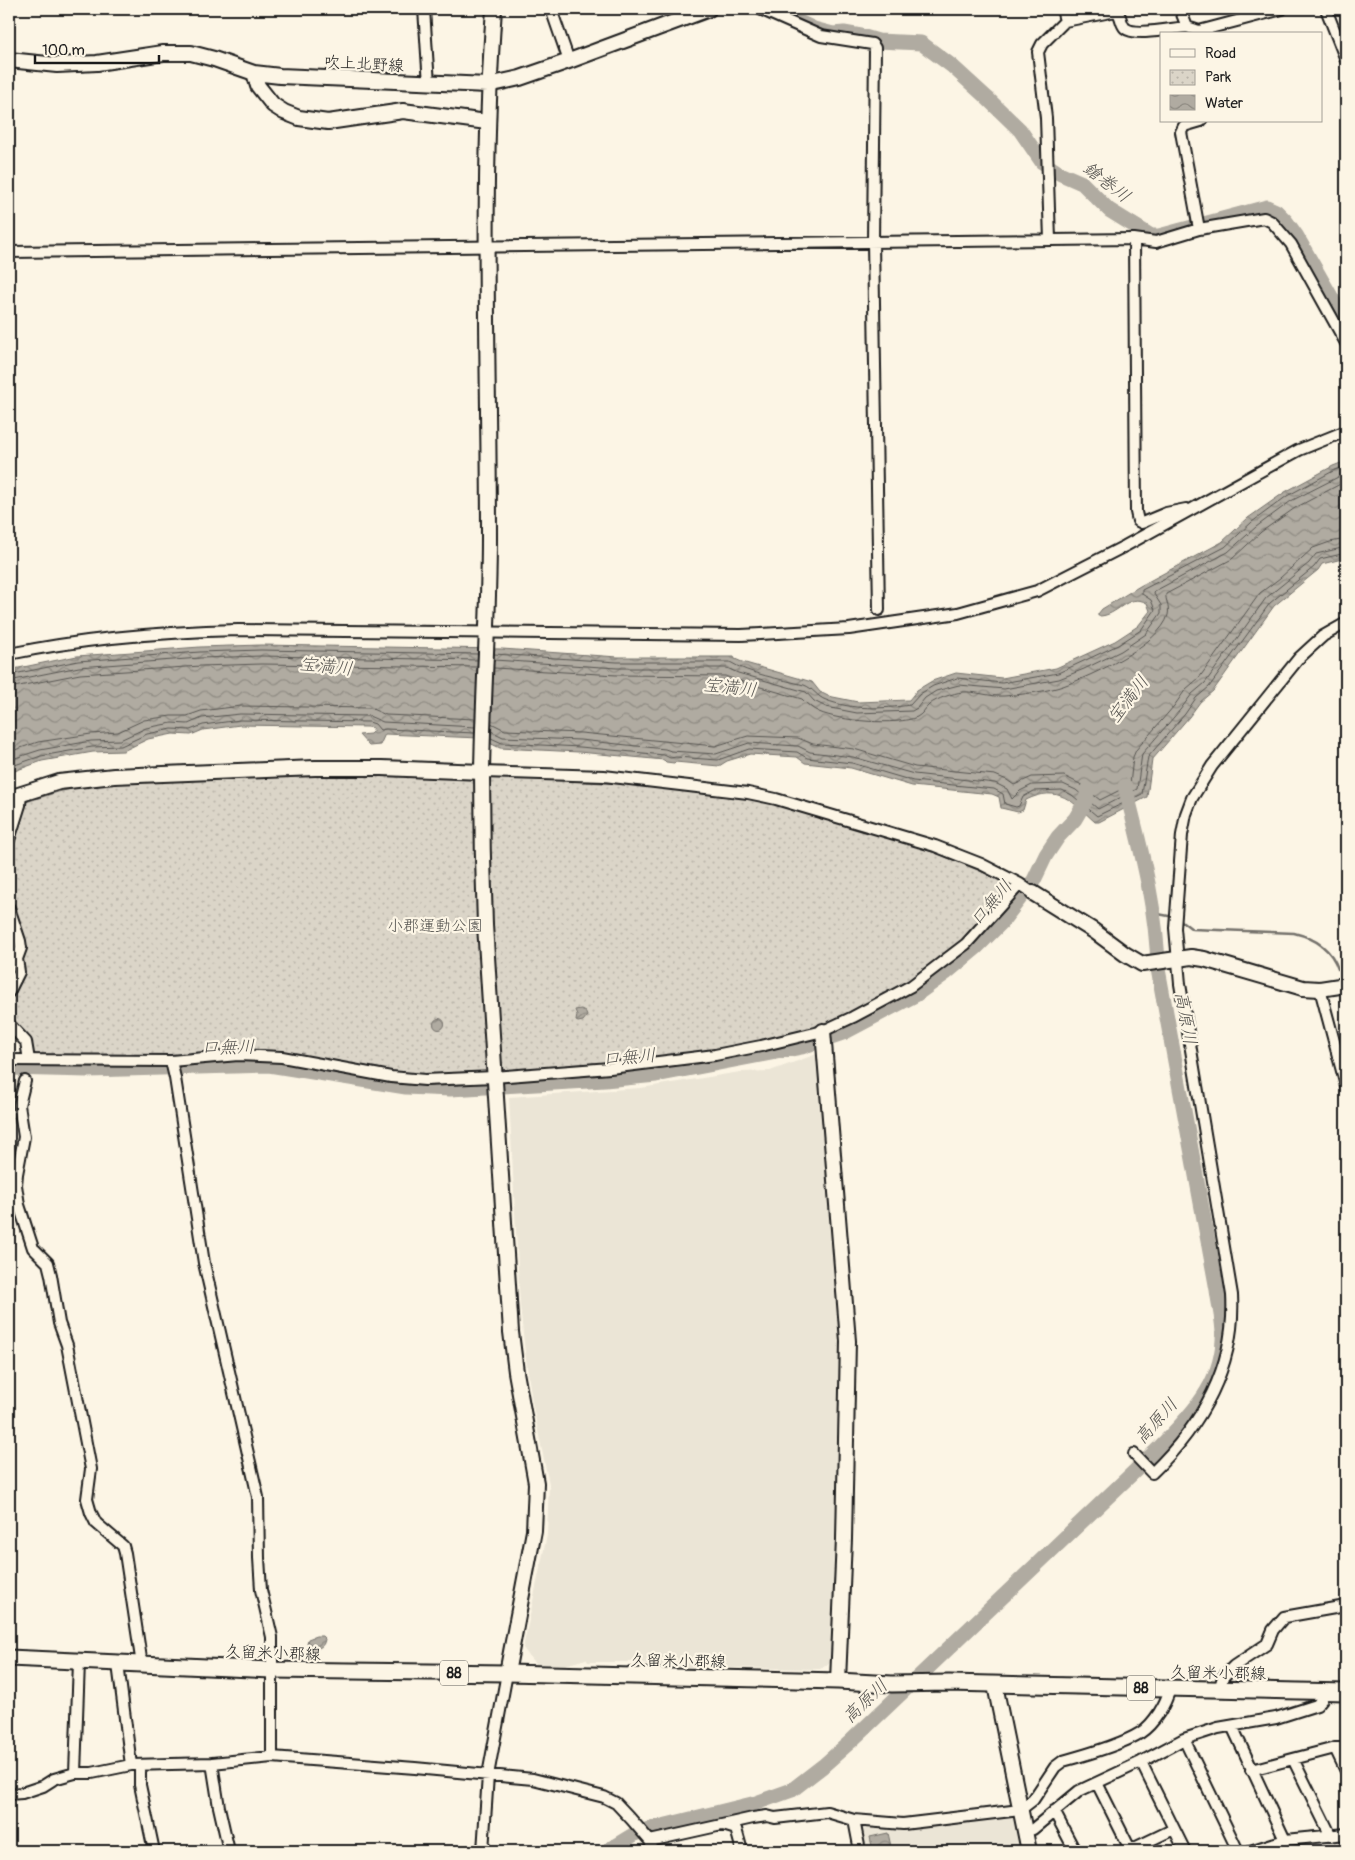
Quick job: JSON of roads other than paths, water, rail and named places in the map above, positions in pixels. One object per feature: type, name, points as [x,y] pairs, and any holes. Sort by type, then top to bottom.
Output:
[{"type":"main road","name":"久留米小郡線","points":[[9,1658],[272,1670],[507,1673],[899,1684],[1346,1692]]},
{"type":"street","points":[[424,9],[429,84]]},
{"type":"street","points":[[483,1851],[488,1775],[534,1531],[536,1499],[536,1483],[516,1372],[511,1332],[485,925],[483,767],[488,634],[489,464],[486,247],[487,122],[494,9]]},
{"type":"street","points":[[551,9],[569,61]]},
{"type":"street","name":"吹上北野線","points":[[9,60],[57,65],[97,64],[163,52],[191,54],[214,59],[254,73],[280,76],[429,84],[488,85],[520,78],[709,9]]},
{"type":"street","points":[[760,9],[821,36],[872,44],[875,48],[873,242],[878,610]]},
{"type":"street","points":[[1062,9],[1065,21]]},
{"type":"street","points":[[1180,9],[1187,27]]},
{"type":"street","points":[[1050,240],[1046,118],[1038,52],[1042,44],[1065,21],[1116,11],[1119,13],[1122,25],[1127,30],[1136,32],[1187,27],[1200,32],[1282,9]]},
{"type":"street","points":[[1326,9],[1346,60]]},
{"type":"street","points":[[254,73],[258,86],[273,105],[299,118],[328,122],[403,111],[487,122]]},
{"type":"street","points":[[1198,122],[1184,126],[1180,132],[1200,229]]},
{"type":"street","points":[[9,252],[1134,238],[1156,242],[1200,229],[1264,218],[1272,222],[1291,244],[1346,343]]},
{"type":"street","points":[[1134,238],[1136,512],[1138,521],[1142,523],[1166,513],[1184,509],[1192,510]]},
{"type":"street","points":[[9,654],[74,642],[164,632],[238,630],[698,635],[786,633],[849,629],[958,613],[1037,592],[1192,510],[1299,450],[1346,430]]},
{"type":"street","points":[[1135,1455],[1152,1473],[1178,1448],[1206,1404],[1217,1382],[1227,1351],[1233,1318],[1232,1295],[1176,959],[1175,928],[1182,835],[1186,814],[1192,798],[1212,766],[1299,658],[1323,636],[1346,623]]},
{"type":"street","points":[[9,840],[20,805],[15,796],[59,782],[89,778],[315,768],[483,767],[604,776],[748,793],[776,799],[909,838],[981,864],[1020,884],[1142,964],[1176,959],[1204,959],[1302,988],[1320,989],[1346,986]]},
{"type":"street","points":[[9,1060],[171,1060],[238,1055],[282,1057],[391,1077],[425,1080],[610,1068],[715,1055],[823,1031],[911,986],[966,944],[1020,884]]},
{"type":"street","points":[[9,908],[21,948],[17,960],[19,972],[9,992]]},
{"type":"street","points":[[1320,989],[1346,1086]]},
{"type":"street","points":[[9,1024],[26,1042],[29,1060]]},
{"type":"street","points":[[823,1031],[848,1341],[844,1538],[838,1681]]},
{"type":"street","points":[[171,1060],[204,1262],[258,1497],[259,1566],[272,1636],[272,1756]]},
{"type":"street","points":[[25,1082],[19,1105],[24,1137],[16,1185],[19,1205],[33,1248],[48,1263],[52,1275],[59,1323],[67,1345],[90,1470],[87,1498],[96,1523],[123,1546],[142,1665]]},
{"type":"street","points":[[1219,1690],[1223,1678],[1234,1666],[1267,1644],[1284,1616],[1346,1606]]},
{"type":"street","points":[[75,1773],[79,1662]]},
{"type":"street","points":[[118,1664],[135,1765],[154,1851]]},
{"type":"street","points":[[995,1686],[1028,1851]]},
{"type":"street","points":[[9,1794],[43,1786],[54,1779],[75,1773],[92,1773],[135,1765],[212,1763],[272,1756],[533,1779],[604,1797],[616,1803],[633,1821],[650,1844],[766,1816],[775,1818],[827,1812],[854,1820],[903,1824],[1020,1810],[1033,1800],[1055,1767],[1063,1761],[1122,1742],[1141,1733],[1158,1712],[1167,1698],[1170,1688]]},
{"type":"street","points":[[1024,1832],[1033,1830],[1079,1791],[1184,1740],[1202,1732],[1276,1718],[1317,1705],[1322,1699],[1321,1692]]},
{"type":"street","points":[[1232,1726],[1285,1840]]},
{"type":"street","points":[[1184,1740],[1238,1851]]},
{"type":"street","points":[[1251,1770],[1335,1748],[1346,1748]]},
{"type":"street","points":[[1335,1748],[1346,1771]]},
{"type":"street","points":[[1293,1759],[1331,1836]]},
{"type":"street","points":[[1141,1762],[1184,1851]]},
{"type":"street","points":[[212,1763],[229,1851]]},
{"type":"street","points":[[1097,1783],[1130,1851],[1174,1830]]},
{"type":"street","points":[[1054,1811],[1075,1851]]},
{"type":"street","points":[[854,1820],[860,1851]]},
{"type":"street","points":[[723,1825],[736,1829],[742,1851]]},
{"type":"street","points":[[1250,1851],[1285,1840],[1346,1834]]},
{"type":"water","name":"宝満川","points":[[1346,461],[1346,558],[1322,564],[1318,570],[1274,606],[1213,691],[1200,702],[1152,760],[1147,797],[1099,822],[1095,822],[1072,802],[1057,795],[1048,794],[1026,800],[1023,810],[1018,812],[1001,808],[999,797],[992,794],[912,786],[851,768],[805,763],[797,757],[750,754],[727,761],[719,766],[579,752],[500,748],[479,738],[385,734],[380,745],[369,746],[359,735],[370,734],[373,728],[368,727],[240,725],[203,730],[191,735],[173,734],[148,739],[123,751],[93,752],[42,761],[9,773],[9,670],[77,656],[200,647],[261,645],[502,649],[618,657],[734,657],[742,662],[812,682],[820,692],[828,696],[858,702],[909,700],[917,690],[932,681],[956,673],[1002,678],[1056,668],[1115,641],[1138,626],[1150,611],[1147,603],[1140,600],[1128,603],[1111,613],[1098,616],[1102,609],[1140,586],[1222,542],[1248,518],[1285,492]]},
{"type":"water","points":[[581,1009],[585,1011],[587,1016],[583,1021],[578,1022],[576,1021],[577,1015],[575,1010]]},
{"type":"water","points":[[437,1019],[441,1019],[444,1024],[443,1028],[437,1029],[434,1026],[434,1022]]},
{"type":"water","points":[[322,1636],[325,1639],[322,1646],[316,1649],[307,1643],[308,1639]]},
{"type":"water","points":[[888,1833],[892,1851],[873,1851],[870,1837]]},
{"type":"waterway","name":"鎗巻川","points":[[772,9],[814,29],[833,34],[844,33],[878,41],[921,43],[952,66],[1020,130],[1042,162],[1059,173],[1082,183],[1109,210],[1151,236],[1159,236],[1267,207],[1276,211],[1296,235],[1346,323]]},
{"type":"waterway","name":"高原川","points":[[607,1851],[638,1832],[756,1803],[792,1790],[823,1766],[1157,1450],[1201,1401],[1216,1373],[1221,1357],[1223,1340],[1222,1321],[1158,969],[1155,923],[1151,900],[1125,786]]},
{"type":"waterway","name":"口無川","points":[[9,1068],[88,1070],[269,1065],[406,1087],[450,1089],[605,1080],[656,1075],[802,1047],[843,1033],[917,994],[977,947],[1001,923],[1034,880],[1046,855],[1058,837],[1075,819],[1085,802],[1088,790]]},
{"type":"waterway","points":[[1153,913],[1174,917]]},
{"type":"waterway","points":[[1179,919],[1192,929],[1294,933],[1302,935],[1315,941],[1327,950],[1338,969],[1346,968]]},
{"type":"park label","name":"小郡運動公園","points":[[435,925]]}]
